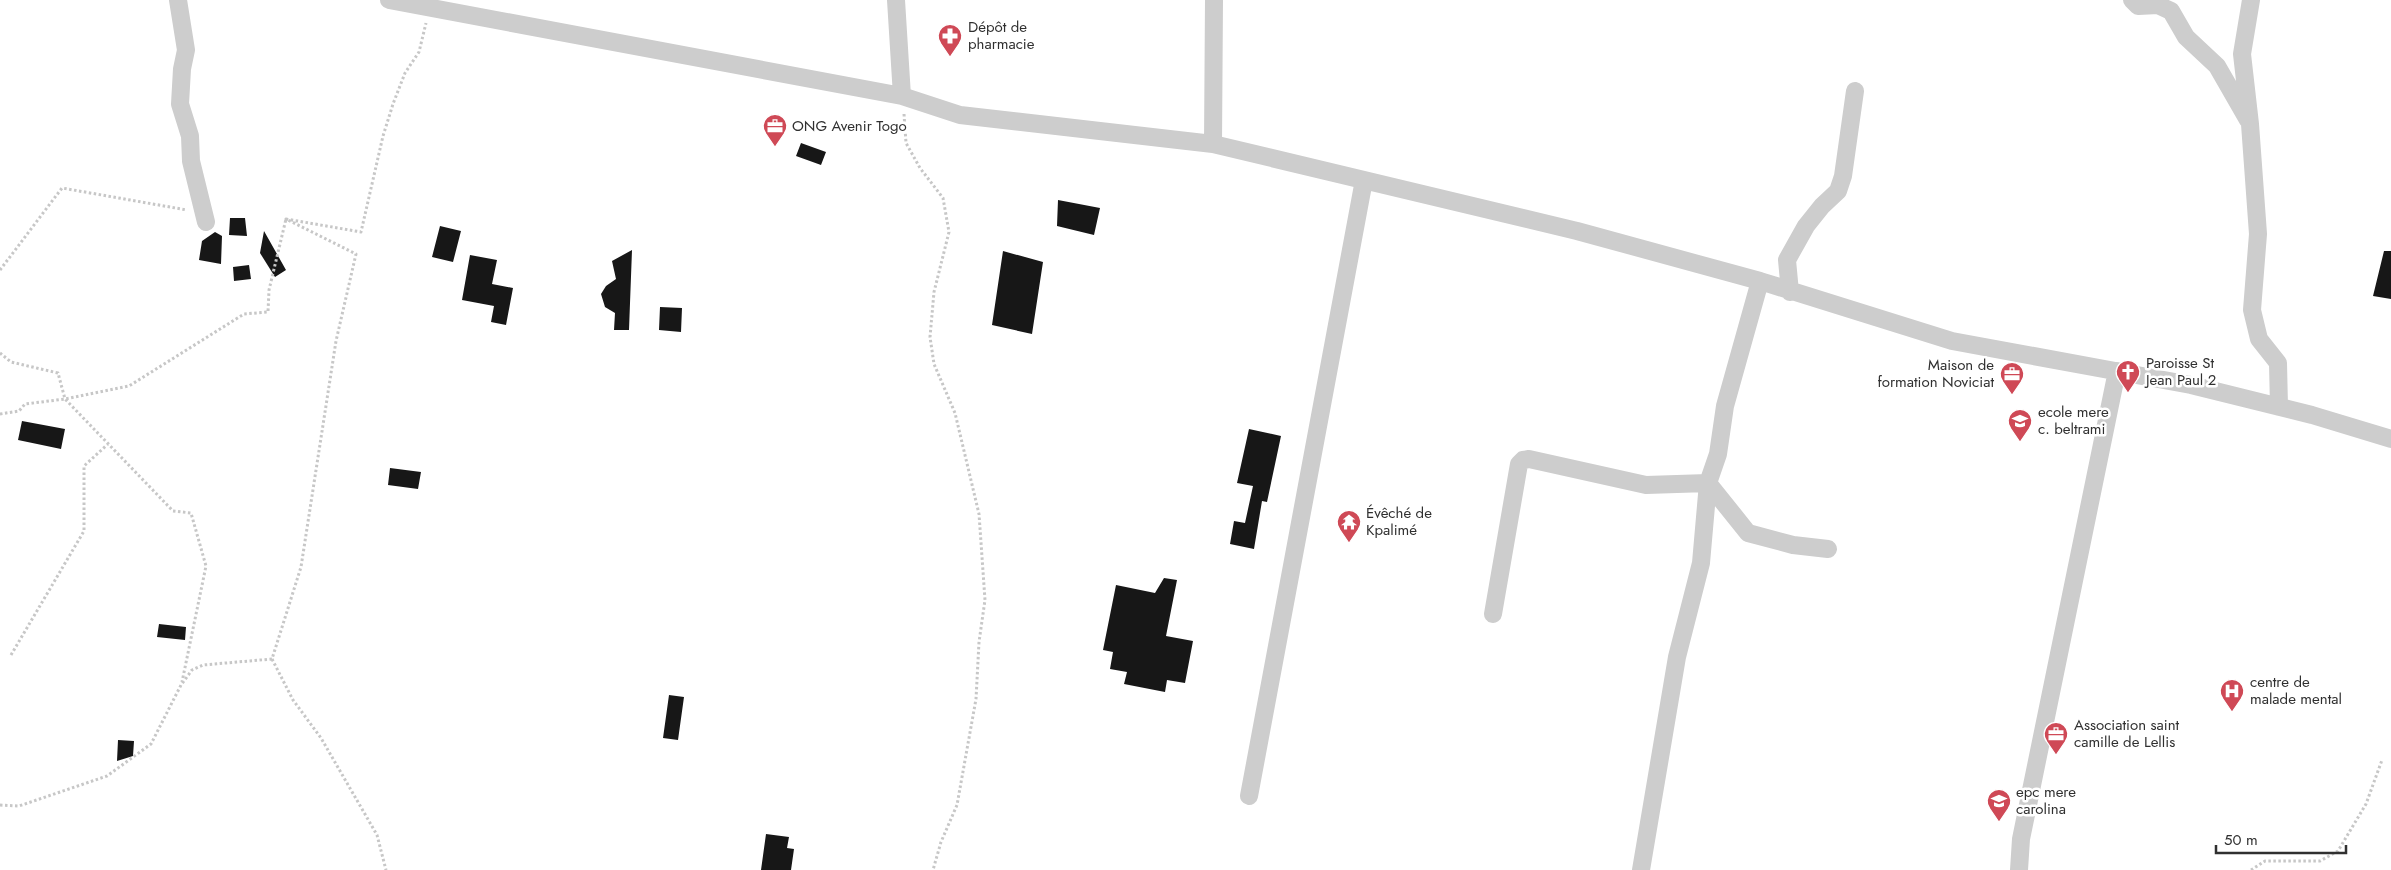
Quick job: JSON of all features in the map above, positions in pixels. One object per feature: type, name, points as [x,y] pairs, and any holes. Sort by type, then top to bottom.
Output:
[{"type":"street","points":[[178,0],[186,50],[182,69],[180,104],[190,136],[190,162],[205,217]]},
{"type":"street","points":[[388,0],[902,96],[960,115],[1213,144],[1577,231],[1760,281],[1790,292],[1952,341],[2191,385],[2312,414],[2391,439]]},
{"type":"street","points":[[896,0],[902,96]]},
{"type":"street","points":[[1213,144],[1214,0]]},
{"type":"street","points":[[2132,0],[2138,6],[2158,5],[2171,11],[2186,37],[2217,66],[2250,124]]},
{"type":"street","points":[[2251,0],[2242,54],[2250,124],[2258,234],[2252,310],[2259,339],[2278,363],[2279,407]]},
{"type":"street","points":[[1790,292],[1787,260],[1806,226],[1822,206],[1838,191],[1843,176],[1855,91]]},
{"type":"street","points":[[1250,796],[1364,180]]},
{"type":"street","points":[[1641,870],[1677,657],[1701,563],[1708,483],[1718,454],[1725,406],[1760,281]]},
{"type":"street","points":[[2020,869],[2022,839],[2117,371]]},
{"type":"street","points":[[1493,614],[1519,464],[1524,460],[1530,459],[1646,485],[1708,483]]},
{"type":"street","points":[[1708,483],[1748,533],[1793,545],[1828,548]]},
{"type":"path","points":[[286,219],[361,232],[383,136],[405,73],[419,52],[430,8]]},
{"type":"path","points":[[902,96],[906,143],[920,168],[943,198],[949,232],[934,292],[930,337],[934,364],[955,413],[979,514],[985,600],[979,642],[976,699],[957,805],[941,842],[933,870]]},
{"type":"path","points":[[0,270],[62,188],[205,217]]},
{"type":"path","points":[[0,414],[19,411],[25,404],[65,399],[129,386],[244,314],[268,312],[269,290],[286,219]]},
{"type":"path","points":[[286,219],[356,254],[336,341],[301,567],[272,660],[293,700],[321,738],[377,835],[386,870]]},
{"type":"path","points":[[0,353],[11,362],[58,373],[65,399],[173,511],[191,513],[206,566],[181,685]]},
{"type":"path","points":[[11,655],[84,531],[84,466],[108,444]]},
{"type":"path","points":[[0,805],[18,806],[107,776],[151,744],[181,685],[192,670],[203,665],[272,660]]},
{"type":"path","points":[[2251,870],[2265,861],[2320,861],[2338,851],[2366,804],[2382,760]]},
{"type":"building","points":[[801,143],[826,152],[821,165],[796,156]]},
{"type":"building","points":[[1058,200],[1100,208],[1094,235],[1057,226]]},
{"type":"building","points":[[230,218],[245,218],[247,236],[229,235]]},
{"type":"building","points":[[440,226],[461,231],[453,262],[432,257]]},
{"type":"building","points":[[264,231],[286,270],[275,277],[260,253]]},
{"type":"building","points":[[215,232],[222,236],[221,264],[199,260],[202,241]]},
{"type":"building","points":[[632,250],[629,330],[614,330],[615,313],[605,307],[601,294],[606,286],[616,279],[612,261]]},
{"type":"building","points":[[1003,251],[1043,262],[1032,334],[992,325]]},
{"type":"building","points":[[2384,251],[2391,251],[2391,299],[2373,296]]},
{"type":"building","points":[[470,255],[497,260],[492,284],[513,288],[506,325],[491,322],[494,306],[462,300]]},
{"type":"building","points":[[249,265],[251,279],[234,281],[233,267]]},
{"type":"building","points":[[660,307],[682,308],[681,332],[659,330]]},
{"type":"building","points":[[22,421],[65,429],[61,449],[18,440]]},
{"type":"building","points":[[1249,429],[1281,436],[1267,502],[1262,501],[1254,549],[1230,544],[1234,521],[1245,523],[1253,486],[1237,483]]},
{"type":"building","points":[[390,468],[421,472],[418,489],[388,485]]},
{"type":"building","points":[[1164,578],[1177,580],[1166,636],[1193,641],[1185,683],[1167,680],[1165,692],[1124,684],[1127,672],[1110,669],[1113,652],[1103,650],[1116,585],[1155,593]]},
{"type":"building","points":[[159,624],[186,627],[185,640],[157,637]]},
{"type":"building","points":[[669,695],[684,697],[678,740],[663,738]]},
{"type":"building","points":[[118,740],[134,741],[133,756],[117,761]]},
{"type":"building","points":[[766,834],[789,837],[787,848],[794,849],[791,870],[761,870]]},
{"type":"place","name":"Dépôt de pharmacie","points":[[950,57]]},
{"type":"place","name":"ONG Avenir Togo","points":[[775,147]]},
{"type":"place","name":"Paroisse St Jean Paul 2","points":[[2128,393]]},
{"type":"place","name":"Maison de formation Noviciat","points":[[2012,395]]},
{"type":"place","name":"ecole mere c. beltrami","points":[[2020,442]]},
{"type":"place","name":"Évêché de Kpalimé","points":[[1349,543]]},
{"type":"place","name":"centre de malade mental","points":[[2232,712]]},
{"type":"place","name":"Association saint camille de Lellis","points":[[2056,755]]},
{"type":"place","name":"epc mere carolina","points":[[1999,822]]}]
